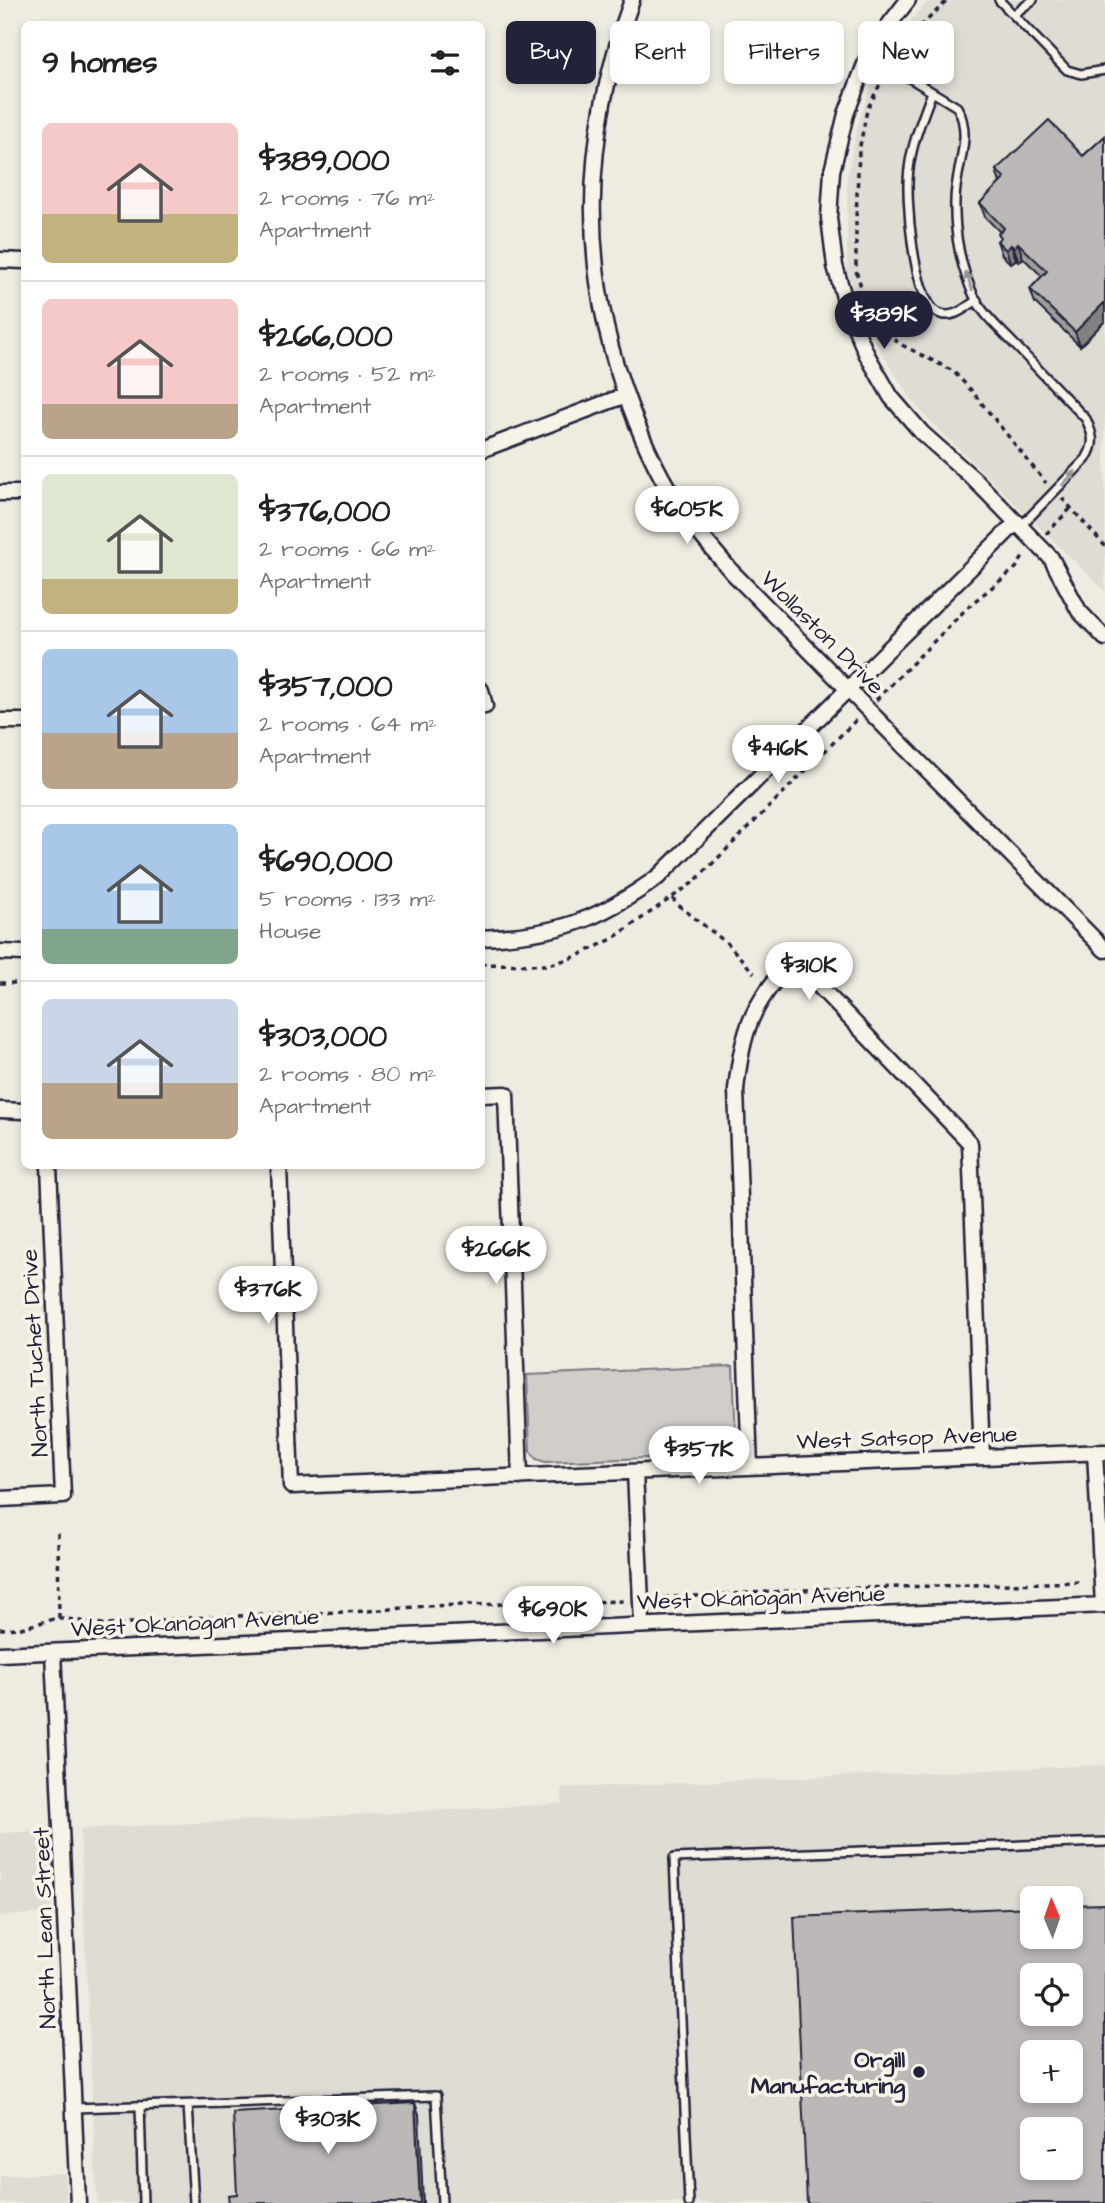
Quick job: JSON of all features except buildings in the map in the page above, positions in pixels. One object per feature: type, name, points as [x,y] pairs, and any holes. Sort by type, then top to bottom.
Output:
[{"type":"street","name":"Wollaston Drive","points":[[632,0],[613,56],[601,106],[592,210],[596,282],[602,317],[612,358],[649,450],[681,509],[733,572],[1105,950]]},
{"type":"street","points":[[891,21],[908,0]]},
{"type":"street","points":[[858,84],[846,114],[832,171],[829,218],[835,266],[848,311],[867,355],[891,397],[922,433],[974,479],[1051,558],[1079,611],[1105,638]]},
{"type":"street","points":[[0,260],[21,261]]},
{"type":"street","points":[[485,448],[626,395]]},
{"type":"street","points":[[0,493],[21,493]]},
{"type":"street","points":[[485,938],[539,933],[571,926],[600,915],[627,900],[658,877],[1019,524]]},
{"type":"street","points":[[0,720],[21,721]]},
{"type":"street","points":[[0,952],[21,953]]},
{"type":"street","points":[[750,1466],[736,1090],[740,1057],[757,1004],[769,986],[793,960],[970,1143],[982,1457]]},
{"type":"street","points":[[485,1095],[506,1094],[520,1477]]},
{"type":"street","points":[[0,1110],[21,1111]]},
{"type":"street","name":"North Tuchet Drive","points":[[0,1499],[63,1496],[49,1169]]},
{"type":"street","name":"West Satsop Avenue","points":[[279,1169],[291,1486],[1100,1452]]},
{"type":"street","points":[[1100,1452],[1104,1605]]},
{"type":"street","points":[[635,1472],[642,1624]]},
{"type":"street","name":"West Okanogan Avenue","points":[[0,1654],[1104,1605]]},
{"type":"street","name":"North Lean Street","points":[[53,1652],[78,2203]]},
{"type":"lane","points":[[999,0],[1066,70],[1081,74],[1105,71]]},
{"type":"lane","points":[[1014,14],[1033,0]]},
{"type":"lane","points":[[919,84],[957,107],[962,117],[965,141],[957,176],[956,228],[966,276],[977,300],[985,313],[1086,419],[1093,436],[1094,447],[1086,459],[1019,524]]},
{"type":"lane","points":[[932,92],[916,134],[908,170],[908,203],[922,289],[929,306],[937,313],[948,316],[977,300]]},
{"type":"lane","points":[[689,2203],[674,1858],[1105,1842]]},
{"type":"lane","points":[[74,2108],[436,2096],[442,2203]]},
{"type":"lane","points":[[188,2105],[194,2203]]},
{"type":"lane","points":[[139,2106],[143,2203]]},
{"type":"path","points":[[485,964],[548,965],[575,957],[612,939],[694,882],[971,604],[1016,568],[1024,555],[1071,508]]},
{"type":"path","points":[[672,898],[728,944],[754,974]]},
{"type":"path","points":[[0,983],[21,984]]},
{"type":"path","points":[[58,1532],[56,1550],[60,1569],[59,1619]]},
{"type":"path","points":[[0,1629],[21,1628],[59,1619],[109,1625],[188,1618],[426,1606],[640,1600],[825,1589],[1082,1582]]},
{"type":"shaded area","points":[[929,0],[1105,0],[1105,591],[922,413],[893,372],[870,332],[847,271],[847,178],[856,131],[871,84],[954,84],[954,21],[911,21]]},
{"type":"shaded area","points":[[733,1366],[736,1440],[730,1452],[723,1455],[545,1462],[536,1459],[530,1451],[527,1375]]},
{"type":"shaded area","points":[[1105,1765],[1105,2203],[97,2203],[80,1829],[562,1804],[562,1788]]},
{"type":"shaded area","points":[[47,1831],[51,1913],[0,1916],[0,1833]]},
{"type":"shaded area","points":[[65,2173],[66,2203],[0,2203],[0,2176]]},
{"type":"place","name":"Orgill Manufacturing","points":[[919,2072]]}]
